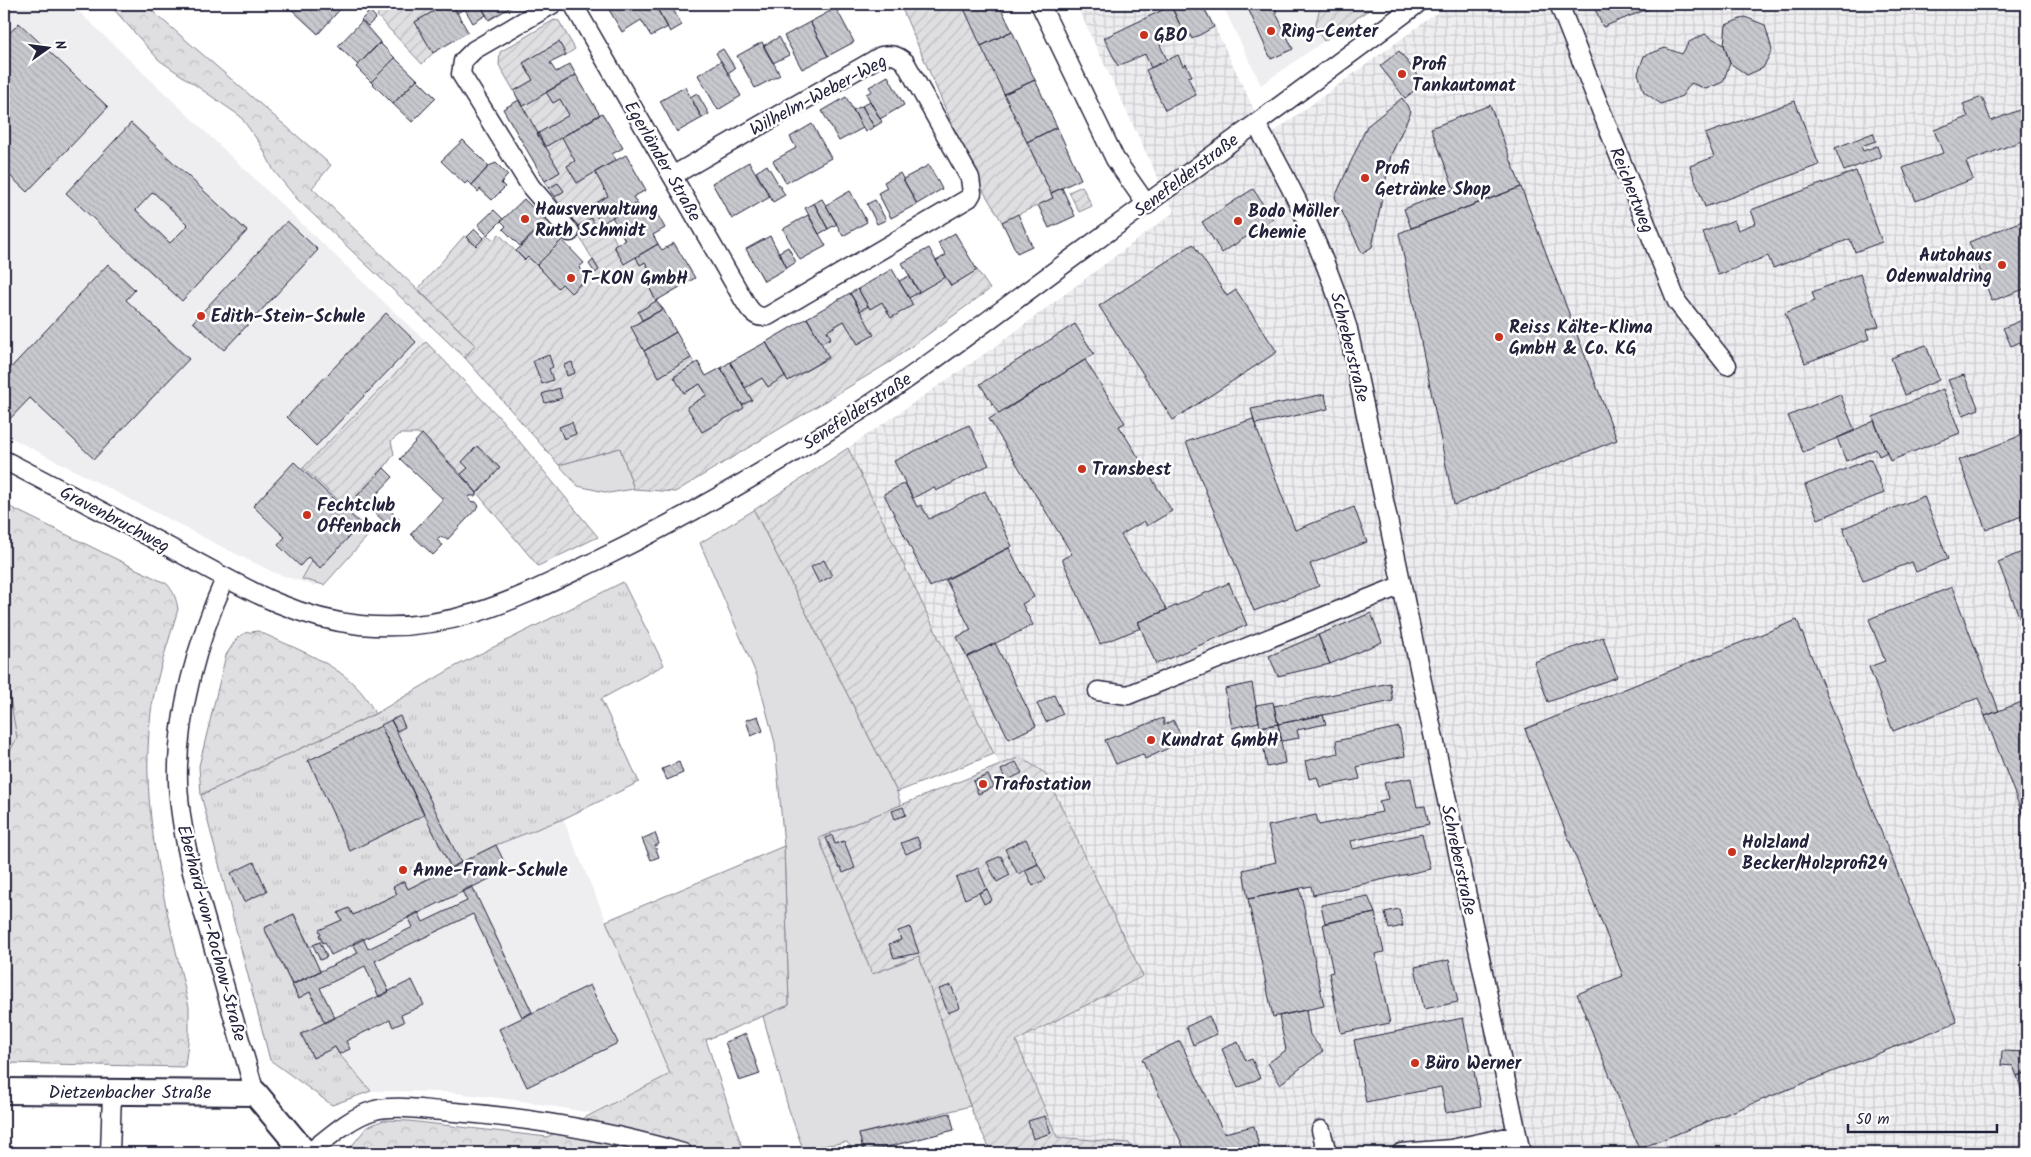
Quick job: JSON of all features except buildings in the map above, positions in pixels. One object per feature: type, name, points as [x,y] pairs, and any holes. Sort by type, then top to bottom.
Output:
[{"type":"main road","name":"Dietzenbacher Straße","points":[[4,1090],[112,1093],[255,1093]]},
{"type":"main road","name":"Eberhard-von-Rochow-Straße","points":[[255,1093],[307,1153]]},
{"type":"street","points":[[553,4],[474,50],[463,61],[461,74],[531,187],[570,232]]},
{"type":"street","name":"Egerländer Straße","points":[[572,4],[742,297],[752,313],[758,316]]},
{"type":"street","points":[[1040,4],[1115,159],[1147,205]]},
{"type":"street","name":"Senefelderstraße","points":[[225,579],[273,603],[301,614],[326,621],[394,627],[470,616],[504,604],[619,550],[694,511],[824,434],[915,373],[1147,205],[1418,4]]},
{"type":"street","name":"Reichertweg","points":[[1559,4],[1677,302],[1727,365]]},
{"type":"street","name":"Wilhelm-Weber-Weg","points":[[672,176],[881,56],[891,54],[898,56],[905,62],[970,178],[972,193],[969,198],[768,316],[758,316]]},
{"type":"street","name":"Schreberstraße","points":[[1256,124],[1290,185],[1315,236],[1335,286],[1358,372],[1521,1153]]},
{"type":"street","name":"Gravenbruchweg","points":[[4,460],[225,579]]},
{"type":"street","name":"Eberhard-von-Rochow-Straße","points":[[225,579],[208,620],[187,701],[180,755],[178,790],[184,838],[192,872],[255,1093]]},
{"type":"street","points":[[1098,691],[1128,695],[1402,585]]},
{"type":"street","points":[[110,1153],[112,1093]]},
{"type":"street","name":"Eberhard-von-Rochow-Straße","points":[[307,1153],[348,1123],[367,1113],[388,1108],[462,1113],[575,1126],[683,1153]]},
{"type":"street","points":[[1321,1130],[1327,1153]]},
{"type":"street","points":[[1401,1153],[1451,1148],[1517,1135]]},
{"type":"shaded area","name":"Edith-Stein-Schule","points":[[4,4],[71,4],[426,342],[303,468],[367,527],[315,586],[275,573],[232,552],[4,434]]},
{"type":"shaded area","points":[[1076,4],[1204,4],[1267,137],[1449,4],[2027,4],[2027,1153],[1134,1153],[1129,1143],[1057,1137],[1016,1041],[1142,976],[1020,757],[1000,766],[848,448],[996,346],[1174,212]]},
{"type":"shaded area","points":[[1222,4],[1377,4],[1261,85]]},
{"type":"shaded area","name":"Anne-Frank-Schule","points":[[623,582],[664,665],[601,699],[639,782],[563,819],[671,1074],[591,1113],[516,1100],[446,1092],[371,1091],[332,1105],[270,1060],[201,795],[375,714],[456,666]]},
{"type":"green space","points":[[109,4],[144,4],[331,165],[312,188],[475,345],[465,358],[297,199],[274,171],[261,145],[240,116],[159,60]]},
{"type":"green space","points":[[382,4],[446,4],[415,22],[433,53],[422,64],[377,16]]},
{"type":"green space","points":[[900,4],[962,4],[1053,198],[1002,222],[975,177]]},
{"type":"green space","points":[[1330,4],[1377,4],[1324,41],[1315,28],[1319,11]]},
{"type":"green space","points":[[554,20],[559,21],[575,49],[566,55],[559,42],[523,63],[533,80],[514,91],[499,65],[500,52]]},
{"type":"green space","points":[[546,92],[553,103],[560,99],[569,115],[537,134],[522,107]]},
{"type":"green space","points":[[562,137],[575,161],[567,166],[577,183],[595,172],[608,196],[591,206],[601,223],[606,221],[617,244],[614,247],[624,263],[636,257],[640,265],[645,262],[657,282],[649,287],[656,301],[638,312],[642,320],[631,327],[659,376],[691,358],[695,364],[674,377],[684,393],[700,384],[707,395],[687,407],[702,432],[743,408],[742,405],[751,400],[745,388],[762,378],[768,386],[784,375],[788,381],[829,358],[821,343],[831,338],[827,331],[844,321],[858,344],[873,335],[860,311],[868,306],[870,309],[882,302],[891,318],[909,298],[945,277],[951,286],[977,270],[990,289],[890,362],[675,492],[634,489],[620,448],[559,465],[465,358],[475,345],[418,289],[464,236],[476,246],[487,235],[494,240],[499,234],[524,260],[528,257],[558,287],[562,284],[571,293],[599,270],[579,236],[595,226],[574,228],[555,197],[564,191],[558,183],[549,188],[545,181],[560,172],[545,147]]},
{"type":"green space","points":[[1082,186],[1092,206],[1079,212],[1069,192]]},
{"type":"green space","points":[[426,342],[501,419],[598,537],[538,566],[477,493],[500,468],[477,446],[462,462],[468,468],[461,474],[422,434],[400,434],[391,441],[394,454],[384,468],[346,507],[303,468]]},
{"type":"green space","points":[[620,448],[634,489],[609,493],[578,486],[559,465]]},
{"type":"green space","points":[[848,448],[994,754],[897,792],[754,510]]},
{"type":"green space","points":[[4,504],[167,584],[175,598],[178,609],[159,674],[151,712],[148,786],[157,860],[189,1007],[189,1034],[185,1067],[4,1063]]},
{"type":"green space","points":[[754,510],[897,792],[901,805],[819,838],[872,974],[919,956],[970,1106],[859,1134],[864,1153],[854,1150],[847,1142],[803,1149],[788,1107],[763,1016],[789,1005],[784,846],[775,743],[757,676],[700,543]]},
{"type":"green space","points":[[364,520],[374,529],[324,585],[302,579],[312,561],[320,568]]},
{"type":"green space","points":[[623,582],[664,665],[601,699],[639,782],[563,819],[496,845],[408,889],[404,882],[393,887],[397,894],[353,915],[349,908],[339,913],[342,920],[319,935],[322,941],[310,947],[294,914],[264,928],[298,998],[310,992],[325,1023],[302,1034],[313,1058],[335,1047],[371,1091],[332,1105],[270,1060],[201,795],[375,714],[456,666]]},
{"type":"green space","points":[[258,631],[308,654],[340,673],[354,684],[366,698],[375,714],[201,795],[199,766],[226,655],[237,638],[245,633]]},
{"type":"green space","points":[[4,674],[6,675],[17,738],[6,758],[4,758]]},
{"type":"green space","points":[[1020,757],[1045,773],[1143,976],[1016,1041],[1057,1137],[1129,1143],[1134,1153],[992,1153],[973,1114],[919,956],[872,974],[819,838]]},
{"type":"green space","points":[[784,846],[789,1005],[706,1040],[744,1153],[355,1153],[350,1148],[367,1127],[384,1120],[409,1121],[547,1137],[670,1074],[606,921]]},
{"type":"place","name":"Ring-Center","points":[[1271,31]]},
{"type":"place","name":"GBO","points":[[1144,35]]},
{"type":"place","name":"Profi Tankautomat","points":[[1402,74]]},
{"type":"place","name":"Profi Getränke Shop","points":[[1365,178]]},
{"type":"place","name":"Hausverwaltung Ruth Schmidt","points":[[525,219]]},
{"type":"place","name":"Bodo Möller Chemie","points":[[1238,221]]},
{"type":"place","name":"Autohaus Odenwaldring","points":[[2002,265]]},
{"type":"place","name":"T-KON GmbH","points":[[571,278]]},
{"type":"place","name":"Edith-Stein-Schule","points":[[201,316]]},
{"type":"place","name":"Reiss Kälte-Klima GmbH & Co. KG","points":[[1499,337]]},
{"type":"place","name":"Transbest","points":[[1082,469]]},
{"type":"place","name":"Fechtclub Offenbach","points":[[307,515]]},
{"type":"place","name":"Kundrat GmbH","points":[[1151,740]]},
{"type":"place","name":"Trafostation","points":[[983,784]]},
{"type":"place","name":"Holzland Becker/Holzprofi24","points":[[1732,852]]},
{"type":"place","name":"Anne-Frank-Schule","points":[[403,870]]},
{"type":"place","name":"Büro Werner","points":[[1415,1063]]}]
